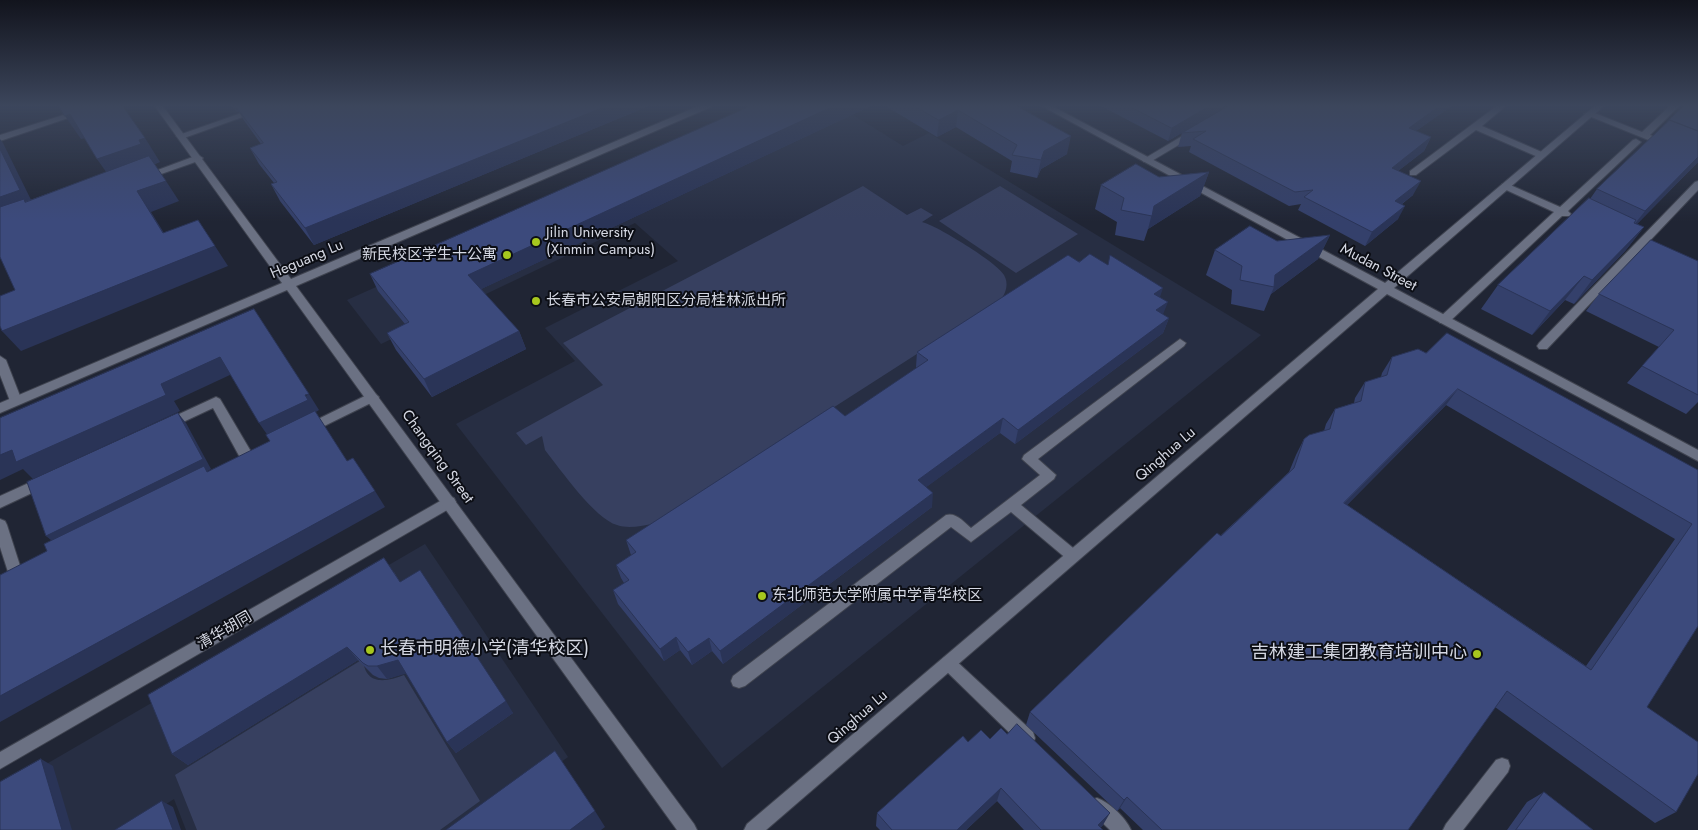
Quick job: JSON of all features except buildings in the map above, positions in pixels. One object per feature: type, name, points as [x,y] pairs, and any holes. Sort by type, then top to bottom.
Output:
[{"type":"street","name":"Changqing Street","points":[[187,144],[291,283],[688,830]]},
{"type":"street","name":"Heguang Lu","points":[[0,408],[617,144]]},
{"type":"street","name":"Mudan Street","points":[[1117,144],[1698,456]]},
{"type":"street","points":[[1147,160],[1174,144]]},
{"type":"street","points":[[1413,173],[1451,144]]},
{"type":"street","points":[[1515,144],[1541,155]]},
{"type":"street","name":"Qinghua Lu","points":[[753,830],[1554,144]]},
{"type":"street","points":[[1444,320],[1635,144]]},
{"type":"street","points":[[1655,144],[1698,157]]},
{"type":"street","points":[[135,180],[198,158]]},
{"type":"street","points":[[1543,346],[1698,184]]},
{"type":"street","points":[[1505,186],[1578,220]]},
{"type":"street","points":[[739,681],[951,519],[972,536],[1049,475],[1029,459],[1180,343]]},
{"type":"street","points":[[0,360],[16,401]]},
{"type":"street","points":[[298,434],[373,397]]},
{"type":"street","points":[[153,431],[216,402],[248,459]]},
{"type":"street","points":[[0,502],[54,477]]},
{"type":"street","name":"清华胡同","points":[[0,760],[449,502]]},
{"type":"street","points":[[1012,505],[1073,556]]},
{"type":"street","points":[[0,525],[21,572],[0,583]]},
{"type":"street","points":[[948,663],[1039,750]]},
{"type":"street","points":[[1452,830],[1502,766]]},
{"type":"street","points":[[1088,796],[1122,830]]},
{"type":"shaded area","name":"东北师范大学附属中学青华校区","points":[[696,144],[899,144],[903,146],[908,144],[947,144],[1261,335],[722,768],[456,424],[575,361],[545,328],[678,261],[635,223],[381,344],[347,300]]},
{"type":"shaded area","points":[[863,186],[907,215],[921,208],[933,215],[922,222],[953,237],[991,262],[1006,278],[1006,288],[1001,300],[652,524],[626,527],[608,521],[589,504],[559,469],[545,450],[542,436],[526,445],[516,433],[603,385],[563,343]]},
{"type":"shaded area","points":[[1000,186],[1078,234],[1016,273],[939,221]]},
{"type":"shaded area","name":"长春市明德小学(清华校区)","points":[[425,544],[568,757],[468,830],[186,830],[174,799],[125,830],[0,830],[0,791]]},
{"type":"shaded area","points":[[363,659],[365,668],[372,678],[384,680],[404,675],[480,801],[440,830],[197,830],[175,775]]},
{"type":"place","name":"Jilin University (Xinmin Campus)","points":[[536,242]]},
{"type":"place","name":"新民校区学生十公寓","points":[[507,255]]},
{"type":"place","name":"长春市公安局朝阳区分局桂林派出所","points":[[536,301]]},
{"type":"place","name":"东北师范大学附属中学青华校区","points":[[762,596]]},
{"type":"place","name":"长春市明德小学(清华校区)","points":[[370,650]]},
{"type":"place","name":"吉林建工集团教育培训中心","points":[[1477,654]]}]
